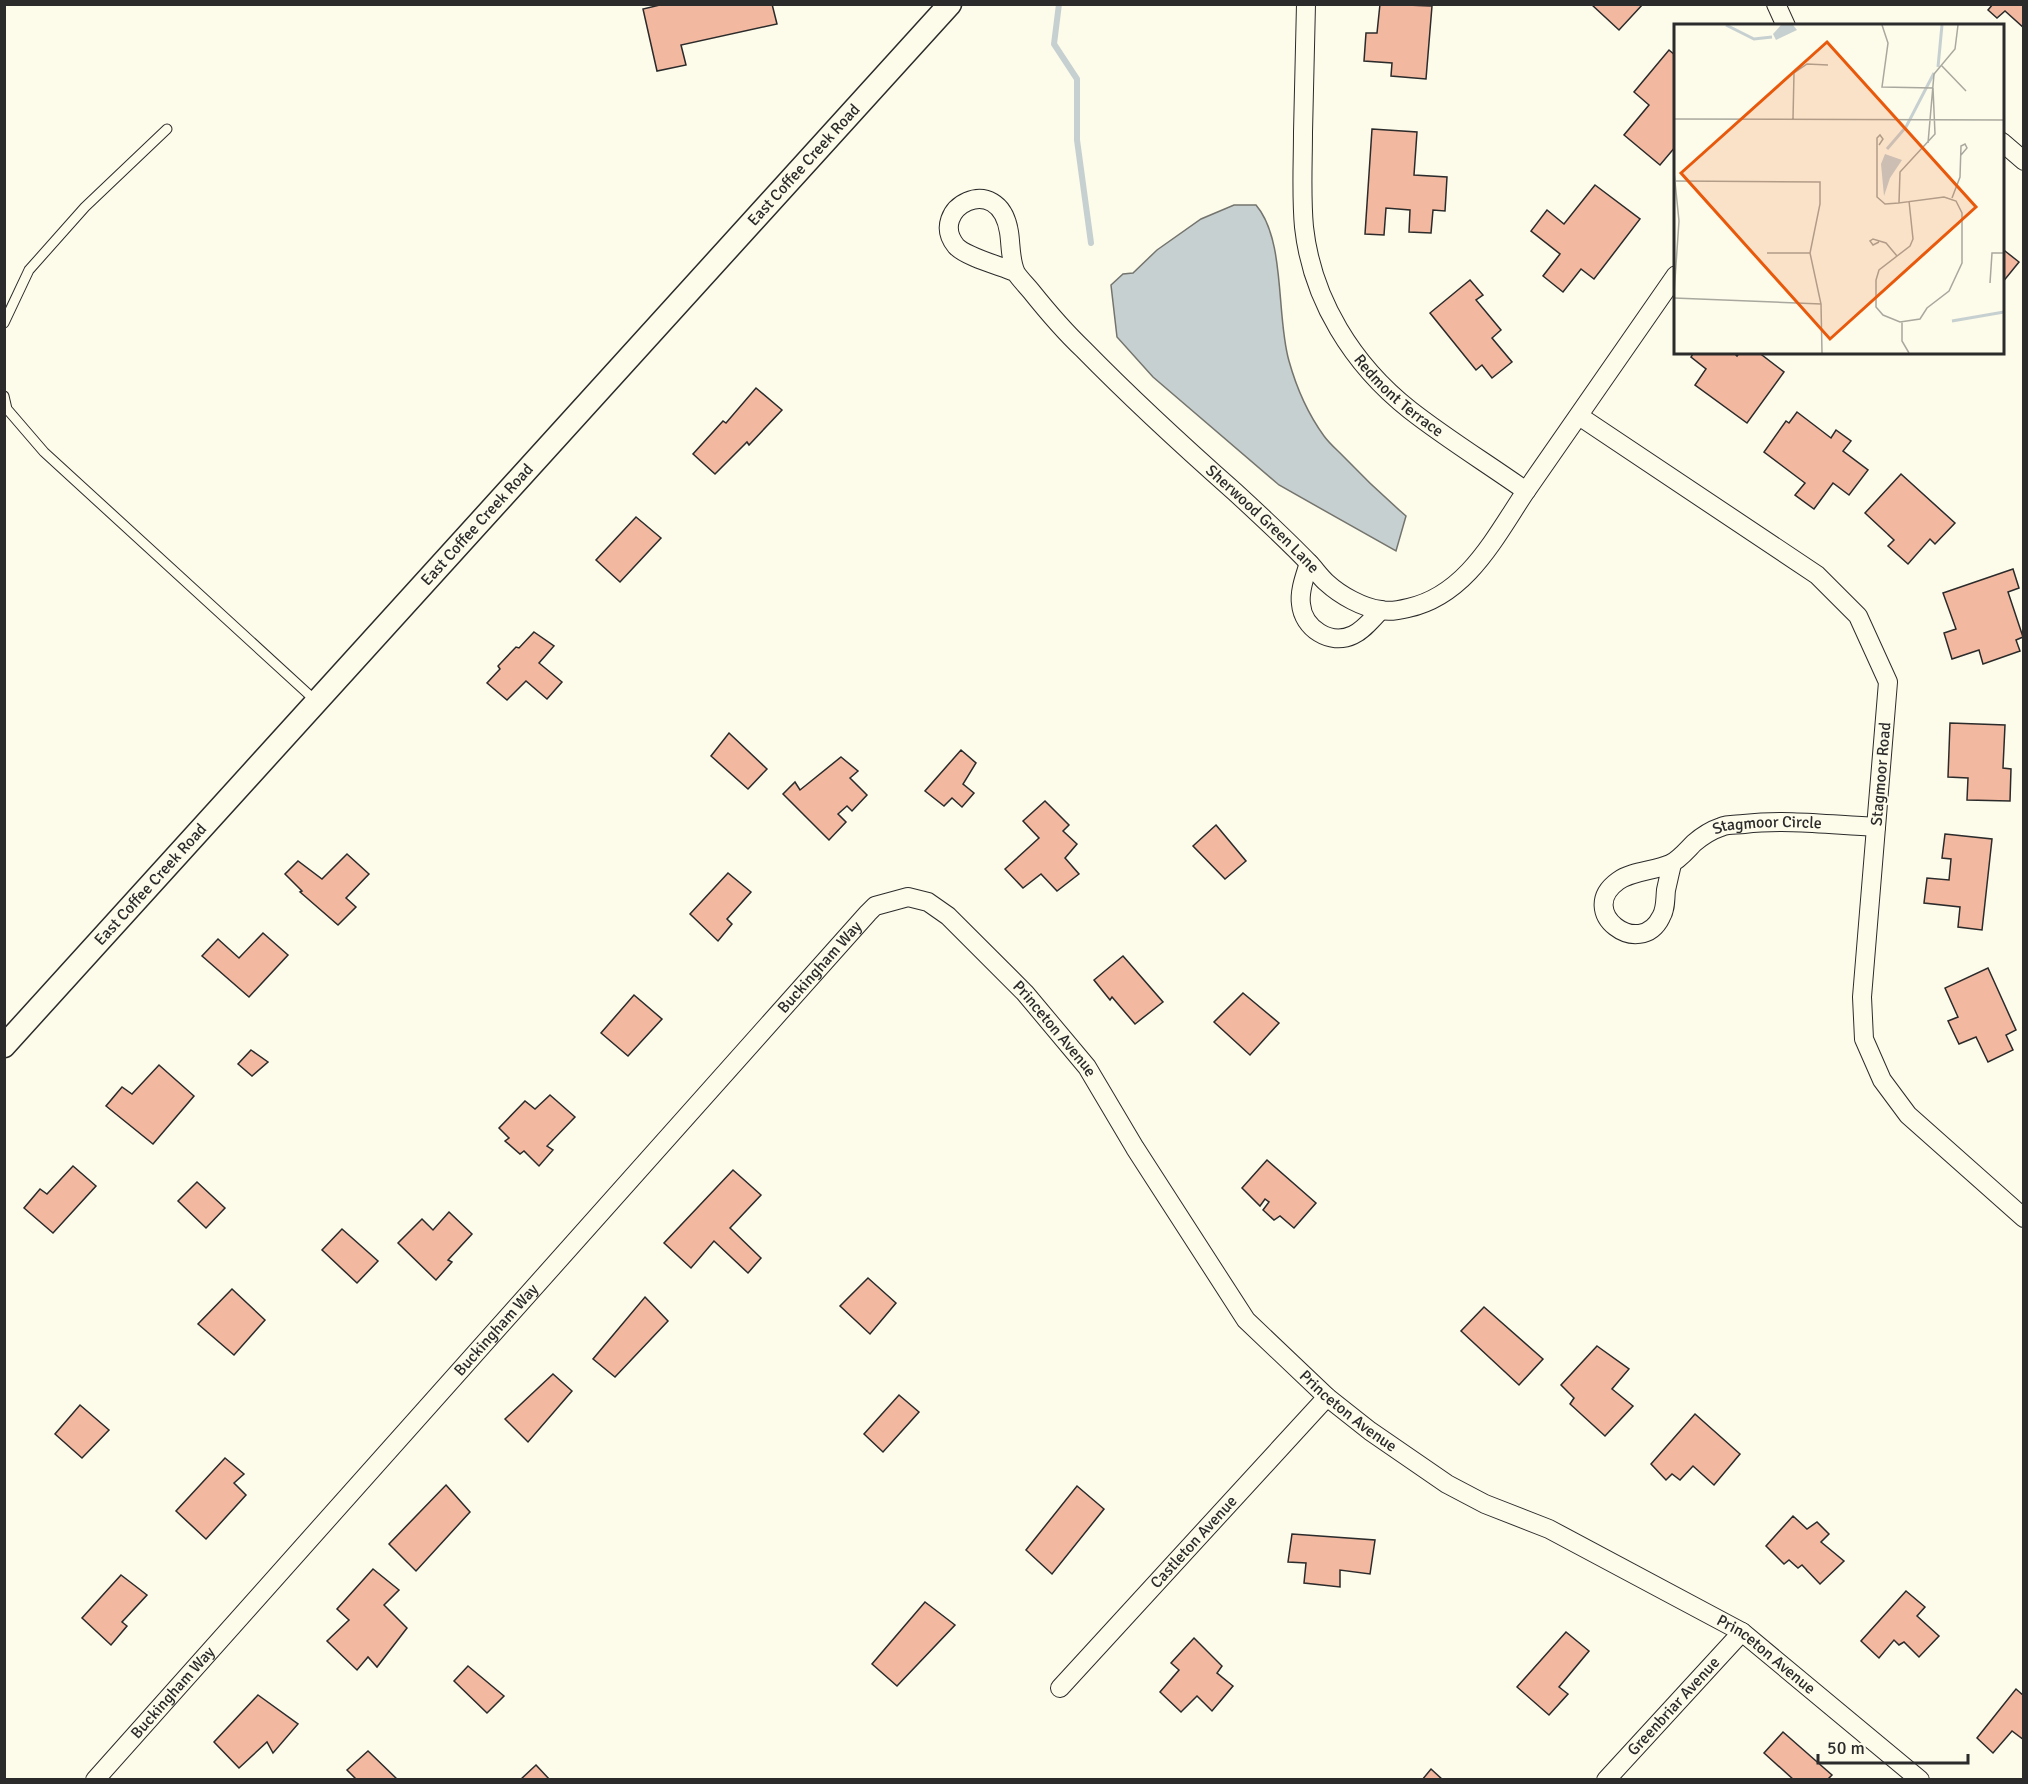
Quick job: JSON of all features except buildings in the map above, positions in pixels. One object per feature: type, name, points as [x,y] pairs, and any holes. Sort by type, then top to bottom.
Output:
[{"type":"street","name":"East Coffee Creek Road","points":[[4,1046],[950,4]]},
{"type":"street","name":"Redmont Terrace","points":[[1306,4],[1302,196],[1304,228],[1311,264],[1321,297],[1361,362],[1385,387],[1410,410],[1526,491]]},
{"type":"street","points":[[1776,4],[1785,24]]},
{"type":"street","points":[[2004,144],[2024,161]]},
{"type":"street","name":"Sherwood Green Lane","points":[[1015,272],[1056,323],[1136,403],[1251,507],[1327,583],[1344,595],[1381,610],[1403,609],[1419,606],[1451,590],[1476,564],[1526,491]]},
{"type":"street","points":[[1526,491],[1674,278]]},
{"type":"street","name":"Stagmoor Road","points":[[1579,416],[1817,575],[1858,616],[1888,682],[1862,997],[1864,1039],[1882,1080],[1908,1115],[2024,1218]]},
{"type":"street","points":[[1309,563],[1300,596],[1301,607],[1305,618],[1314,630],[1324,637],[1351,637],[1381,610]]},
{"type":"street","name":"Stagmoor Circle","points":[[1672,864],[1697,841],[1723,826],[1767,821],[1876,827]]},
{"type":"street","name":"Princeton Avenue","points":[[908,897],[928,902],[948,916],[1025,993],[1059,1032],[1088,1067],[1135,1148],[1246,1320],[1327,1397],[1370,1431],[1447,1484],[1485,1504],[1549,1529],[1742,1632],[1920,1779]]},
{"type":"street","name":"Buckingham Way","points":[[95,1779],[868,913],[875,906],[908,897]]},
{"type":"street","name":"Castleton Avenue","points":[[1060,1688],[1327,1397]]},
{"type":"street","name":"Greenbriar Avenue","points":[[1606,1779],[1742,1632]]},
{"type":"lane","points":[[4,323],[29,270],[85,207],[167,129]]},
{"type":"lane","points":[[4,396],[7,409],[44,452],[317,702]]},
{"type":"shaded area","points":[[1234,205],[1256,205],[1272,238],[1289,361],[1299,390],[1313,419],[1330,444],[1406,516],[1396,551],[1279,485],[1153,377],[1117,337],[1111,285],[1123,274],[1133,273],[1157,250],[1201,219]]},
{"type":"waterway","points":[[1059,4],[1054,44],[1077,79],[1077,140],[1091,243]]}]
